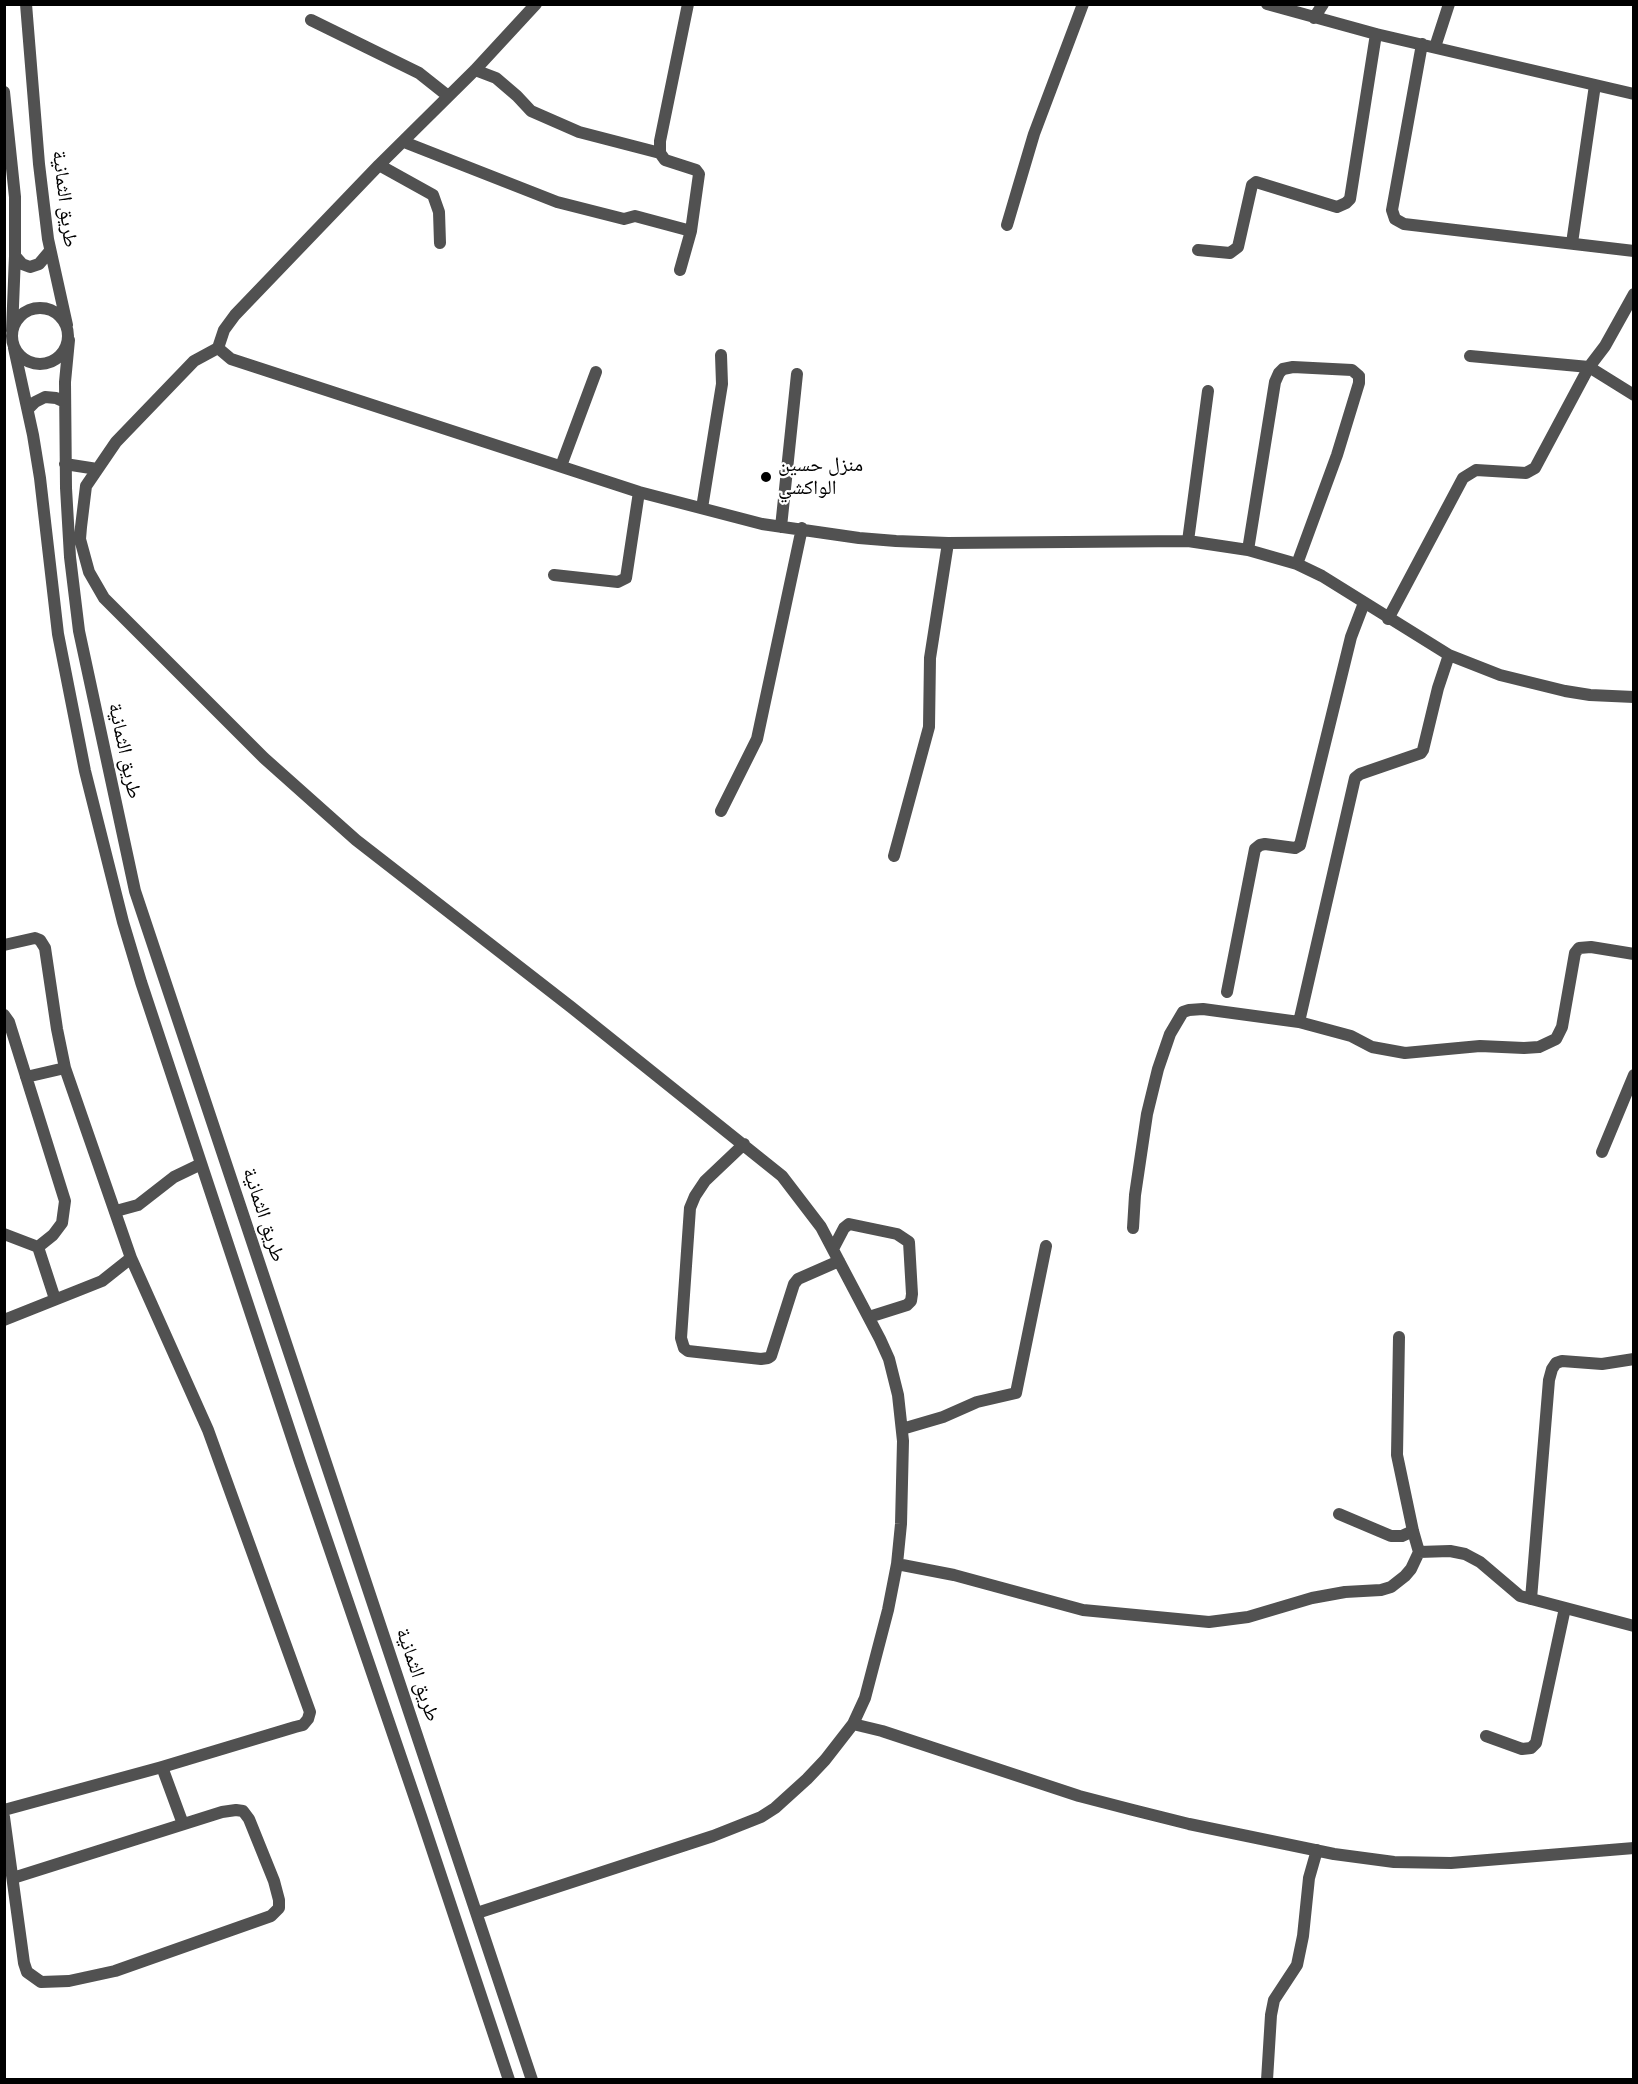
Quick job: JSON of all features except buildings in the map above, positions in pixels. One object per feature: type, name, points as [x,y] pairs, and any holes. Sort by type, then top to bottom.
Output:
[{"type":"street","name":"طريق الثمانية","points":[[26,4],[39,164],[50,251],[67,324]]},
{"type":"street","points":[[477,1913],[713,1836],[761,1817],[775,1808],[807,1779],[853,1724],[863,1706],[868,1688],[897,1564],[903,1489],[902,1429],[898,1395],[889,1359],[821,1227],[782,1176],[356,840],[264,758],[119,615],[95,583],[80,539],[81,510],[86,486],[116,442],[194,361],[218,348],[224,330],[235,315],[379,165],[475,70],[536,4]]},
{"type":"street","points":[[680,270],[691,231],[699,174],[696,170],[665,160],[660,153],[660,141],[688,4]]},
{"type":"street","points":[[1007,225],[1034,134],[1083,4]]},
{"type":"street","points":[[1267,4],[1376,34],[1634,94]]},
{"type":"street","points":[[1314,18],[1323,4]]},
{"type":"street","points":[[1449,4],[1428,46],[1392,210],[1395,219],[1404,224],[1634,251]]},
{"type":"street","points":[[311,20],[419,73],[448,96]]},
{"type":"street","points":[[1198,250],[1230,253],[1238,247],[1252,185],[1256,182],[1337,207],[1350,199],[1376,34]]},
{"type":"street","points":[[475,70],[496,78],[531,111],[579,132],[660,153]]},
{"type":"street","points":[[1572,243],[1595,85]]},
{"type":"street","points":[[4,92],[15,197],[11,337],[40,478],[58,634],[85,771],[129,942],[201,1164],[508,2079]]},
{"type":"street","points":[[404,142],[422,151],[557,202],[624,219],[635,216],[691,231]]},
{"type":"street","points":[[379,165],[433,195],[440,212],[440,243]]},
{"type":"street","points":[[15,256],[22,264],[30,267],[39,264],[50,251]]},
{"type":"street","points":[[1388,619],[1462,478],[1476,470],[1526,472],[1535,468],[1589,367],[1605,346],[1634,294]]},
{"type":"street","points":[[40,307],[57,312],[67,324],[69,340],[63,354],[45,364],[33,363],[21,357],[11,337],[15,322],[30,309],[40,307]]},
{"type":"street","name":"طريق الثمانية","points":[[69,340],[65,402],[65,464],[70,557],[79,631],[135,891],[235,1189],[246,1229],[532,2079]]},
{"type":"street","points":[[218,348],[231,359],[639,492],[781,527],[802,528],[859,538],[948,543],[1188,541],[1248,550],[1297,564],[1322,576],[1449,655],[1500,675],[1536,685],[1590,695],[1634,697]]},
{"type":"street","points":[[702,508],[722,384],[721,355]]},
{"type":"street","points":[[1470,356],[1589,367],[1634,395]]},
{"type":"street","points":[[1248,550],[1275,382],[1279,373],[1283,369],[1293,367],[1352,370],[1359,375],[1359,383],[1337,454],[1297,564]]},
{"type":"street","points":[[561,466],[596,372]]},
{"type":"street","points":[[781,527],[798,374]]},
{"type":"street","points":[[1188,541],[1208,391]]},
{"type":"street","points":[[27,409],[45,397],[65,402]]},
{"type":"street","points":[[65,464],[97,469]]},
{"type":"street","points":[[554,575],[618,582],[626,578],[639,492]]},
{"type":"street","points":[[721,811],[757,739],[802,528]]},
{"type":"street","points":[[894,856],[929,727],[930,658],[948,543]]},
{"type":"street","points":[[1227,992],[1255,849],[1265,844],[1295,848],[1300,845],[1350,637],[1364,603]]},
{"type":"street","points":[[1299,1022],[1355,778],[1360,774],[1421,753],[1449,655]]},
{"type":"street","points":[[4,945],[29,939],[40,940],[45,948],[65,1068],[131,1258],[208,1430],[310,1712],[303,1725],[162,1767],[4,1810]]},
{"type":"street","points":[[1133,1228],[1135,1195],[1147,1114],[1158,1069],[1170,1034],[1179,1017],[1189,1010],[1203,1009],[1299,1022],[1351,1036],[1372,1047],[1396,1052],[1480,1046],[1539,1047],[1556,1039],[1562,1028],[1575,953],[1579,948],[1591,947],[1634,954]]},
{"type":"street","points":[[4,1015],[9,1022],[64,1201],[62,1223],[53,1235],[38,1247]]},
{"type":"street","points":[[26,1077],[65,1068]]},
{"type":"street","points":[[1602,1152],[1634,1075]]},
{"type":"street","points":[[744,1144],[705,1181],[690,1208],[681,1338],[684,1348],[688,1351],[761,1359],[771,1356],[794,1284],[798,1279],[836,1255],[844,1228],[849,1224],[897,1234],[909,1242],[911,1301],[907,1305],[868,1317]]},
{"type":"street","points":[[116,1211],[138,1205],[170,1180],[201,1164]]},
{"type":"street","points":[[4,1234],[38,1247]]},
{"type":"street","points":[[902,1429],[943,1417],[977,1402],[1016,1392],[1046,1246]]},
{"type":"street","points":[[38,1247],[55,1299]]},
{"type":"street","points":[[4,1320],[107,1278],[131,1258]]},
{"type":"street","points":[[897,1564],[954,1575],[1083,1610],[1209,1622],[1248,1617],[1312,1598],[1391,1587],[1411,1569],[1419,1552],[1396,1441],[1399,1337]]},
{"type":"street","points":[[1531,1599],[1549,1380],[1552,1369],[1556,1364],[1562,1362],[1602,1364],[1634,1359]]},
{"type":"street","points":[[1339,1514],[1391,1536],[1402,1536],[1413,1531]]},
{"type":"street","points":[[1419,1552],[1435,1550],[1465,1554],[1492,1571],[1520,1596],[1634,1626]]},
{"type":"street","points":[[1486,1736],[1522,1749],[1531,1748],[1536,1743],[1565,1608]]},
{"type":"street","points":[[853,1724],[882,1731],[1079,1796],[1189,1824],[1365,1859],[1430,1863],[1634,1848]]},
{"type":"street","points":[[162,1767],[183,1824]]},
{"type":"street","points":[[4,1816],[24,1963],[27,1972],[41,1982],[69,1981],[115,1971],[275,1913],[279,1908],[274,1881],[249,1819],[243,1811],[222,1812],[13,1878]]},
{"type":"street","points":[[1267,2079],[1270,2015],[1274,2000],[1297,1965],[1303,1936],[1309,1878],[1317,1850]]},
{"type":"place","name":"منزل حسين الواكشي","points":[[766,477]]}]
